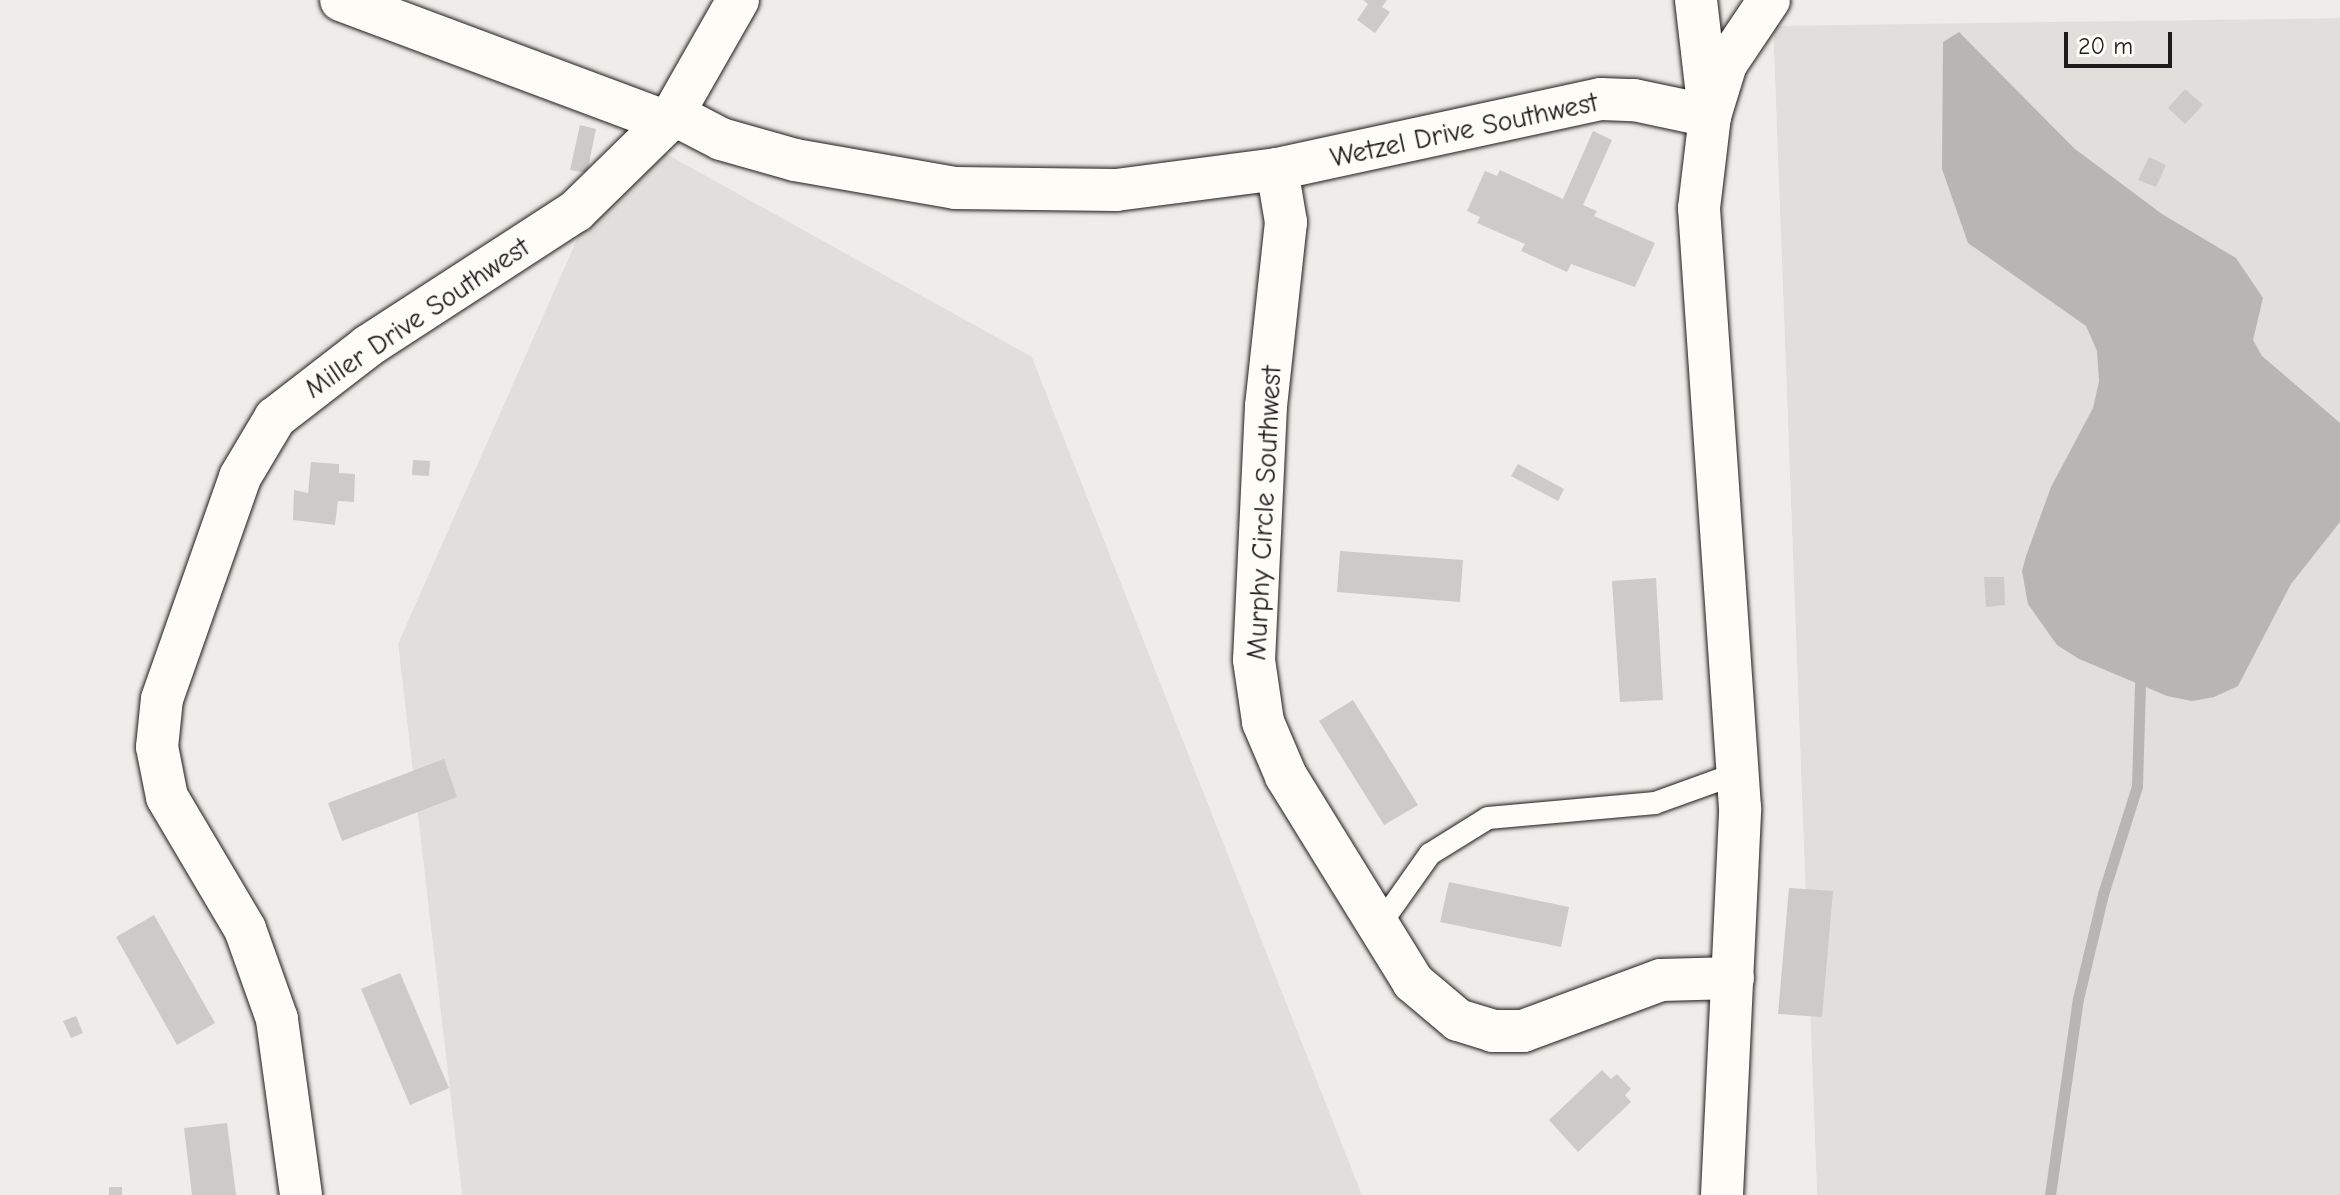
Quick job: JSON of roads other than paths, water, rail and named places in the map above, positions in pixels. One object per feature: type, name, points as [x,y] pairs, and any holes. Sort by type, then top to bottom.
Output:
[{"type":"street","name":"Miller Drive Southwest","points":[[301,1195],[277,1019],[245,929],[167,797],[157,747],[162,699],[240,477],[275,418],[368,346],[576,211],[667,122],[341,0]]},
{"type":"street","points":[[738,0],[673,114],[721,139],[795,160],[955,188],[1116,190],[1277,169]]},
{"type":"street","points":[[1696,0],[1710,116]]},
{"type":"street","points":[[1722,1195],[1733,978],[1738,773],[1699,208],[1710,116],[1726,64],[1769,0]]},
{"type":"street","name":"Wetzel Drive Southwest","points":[[1277,169],[1601,99],[1634,100],[1710,116]]},
{"type":"street","name":"Murphy Circle Southwest","points":[[1277,169],[1286,222],[1266,406],[1254,660],[1263,722],[1286,776],[1413,982],[1458,1020],[1493,1031],[1523,1031],[1661,980],[1733,978]]},
{"type":"lane","points":[[1379,926],[1430,854],[1488,818],[1655,803],[1738,773]]},
{"type":"waterway","points":[[2050,1195],[2078,999],[2103,894],[2137,786],[2140,684]]}]
